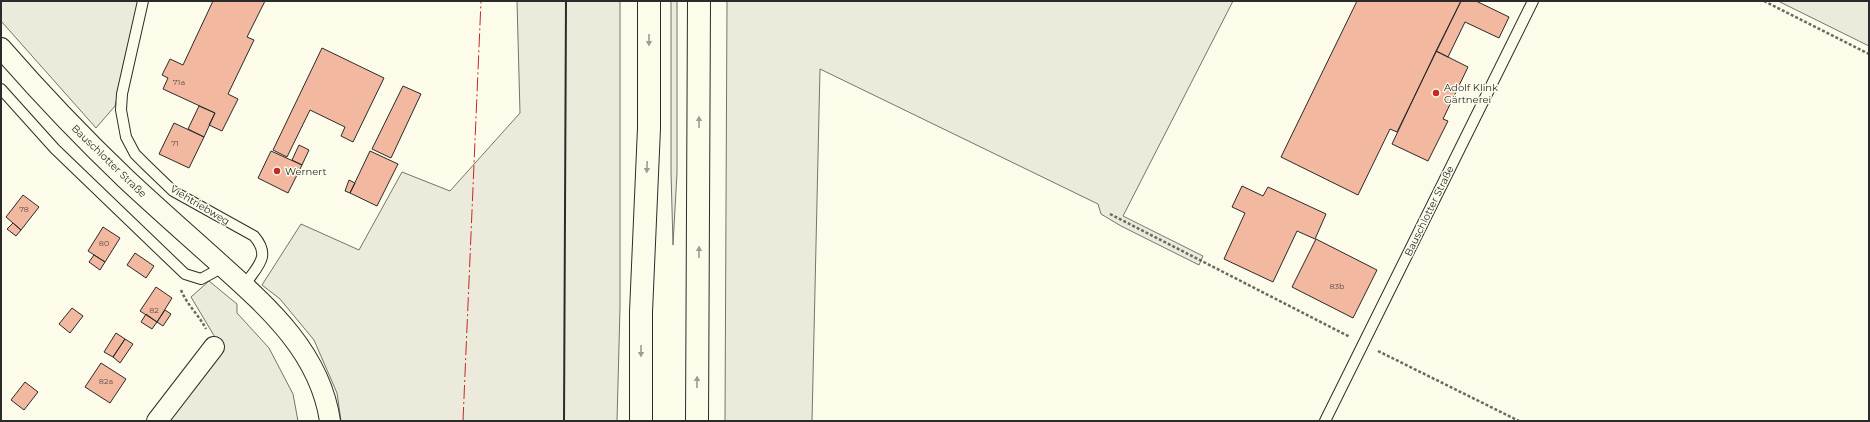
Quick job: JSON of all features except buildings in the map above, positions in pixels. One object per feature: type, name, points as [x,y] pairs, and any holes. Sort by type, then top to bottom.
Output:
[{"type":"highway","points":[[641,421],[641,312],[649,128],[649,1]]},
{"type":"highway","points":[[697,421],[699,1]]},
{"type":"street","name":"Bauschlotter Straße","points":[[1,48],[48,102],[110,163],[272,312],[305,354],[324,391],[330,421]]},
{"type":"street","points":[[157,421],[214,347]]},
{"type":"lane","name":"Viehtriebweg","points":[[143,1],[122,94],[121,110],[126,137],[135,154],[173,191],[254,236],[261,244],[263,250],[261,262],[244,286]]},
{"type":"lane","name":"Bauschlotter Straße","points":[[1325,421],[1533,1]]},
{"type":"lane","points":[[1,89],[55,149],[185,274],[200,279],[223,266]]},
{"type":"path","points":[[1764,1],[1869,54]]},
{"type":"path","points":[[1110,214],[1364,344],[1519,421]]},
{"type":"path","points":[[185,274],[180,289],[185,300],[200,318],[214,347]]},
{"type":"shaded area","points":[[1,1],[139,1],[115,106],[96,128],[1,21]]},
{"type":"shaded area","points":[[517,1],[620,1],[620,308],[617,421],[341,421],[337,393],[314,340],[280,299],[262,285],[301,224],[359,250],[402,172],[450,191],[520,113]]},
{"type":"shaded area","points":[[671,1],[677,1],[677,173],[673,245],[671,172]]},
{"type":"shaded area","points":[[727,1],[1233,1],[1123,216],[1203,256],[1199,265],[1121,226],[1101,214],[1098,204],[820,69],[812,421],[725,421]]},
{"type":"shaded area","points":[[1778,1],[1869,1],[1869,46]]},
{"type":"shaded area","points":[[209,281],[237,304],[237,313],[269,348],[293,394],[298,421],[168,421],[222,349],[191,297]]},
{"type":"wall","points":[[564,421],[566,1]]},
{"type":"power","points":[[463,421],[481,1]]},
{"type":"place","name":"Adolf Klink Gärtnerei","points":[[1436,93]]},
{"type":"place","name":"Wernert","points":[[277,171]]}]
